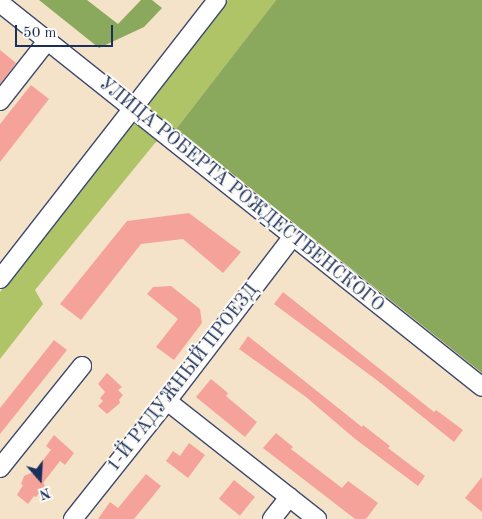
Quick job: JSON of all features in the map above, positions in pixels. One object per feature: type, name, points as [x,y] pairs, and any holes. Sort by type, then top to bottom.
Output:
[{"type":"street","name":"УЛИЦА РОБЕРТА РОЖДЕСТВЕНСКОГО","points":[[0,3],[482,387]]},
{"type":"street","points":[[0,279],[133,109],[208,4]]},
{"type":"street","points":[[0,101],[47,41]]},
{"type":"street","name":"1-Й РАДУЖНЫЙ ПРОЕЗД","points":[[73,519],[167,401],[293,236]]},
{"type":"street","points":[[0,468],[82,366]]},
{"type":"street","points":[[167,401],[317,519]]},
{"type":"street","points":[[272,519],[289,497]]},
{"type":"green space","points":[[39,0],[87,0],[118,24],[141,0],[152,0],[162,8],[144,27],[99,48]]},
{"type":"green space","points":[[228,0],[276,0],[176,129],[155,143],[35,290],[43,304],[0,359],[0,292]]},
{"type":"green space","points":[[276,0],[482,0],[482,373],[176,129]]},
{"type":"building","points":[[0,50],[16,63],[0,84]]},
{"type":"building","points":[[31,85],[49,99],[0,162],[0,124]]},
{"type":"building","points":[[189,213],[241,252],[223,273],[183,239],[141,244],[81,320],[60,304],[127,221]]},
{"type":"building","points":[[171,286],[200,309],[202,323],[174,360],[156,347],[178,319],[147,294],[153,287]]},
{"type":"building","points":[[283,292],[434,412],[436,410],[463,430],[454,442],[378,381],[274,304]]},
{"type":"building","points":[[248,336],[362,427],[363,425],[390,446],[388,448],[425,476],[418,486],[354,438],[306,397],[239,349]]},
{"type":"building","points":[[54,340],[67,350],[0,434],[0,408]]},
{"type":"building","points":[[107,373],[122,387],[118,390],[123,395],[119,400],[120,403],[107,414],[98,406],[103,401],[100,398],[105,392],[98,384]]},
{"type":"building","points":[[211,379],[228,393],[226,396],[257,422],[245,437],[196,397]]},
{"type":"building","points":[[276,433],[293,447],[291,449],[342,488],[348,481],[378,503],[366,519],[355,519],[263,448]]},
{"type":"building","points":[[54,435],[74,453],[65,465],[60,461],[43,483],[45,485],[28,504],[17,495],[23,485],[21,484],[24,476],[32,474],[51,450],[46,446]]},
{"type":"building","points":[[189,443],[205,455],[188,478],[166,461],[173,451],[180,456]]},
{"type":"building","points":[[146,474],[161,486],[134,519],[98,519],[110,502],[118,508]]},
{"type":"building","points":[[482,477],[482,512],[465,498]]},
{"type":"building","points":[[234,480],[255,497],[240,516],[219,499]]}]
